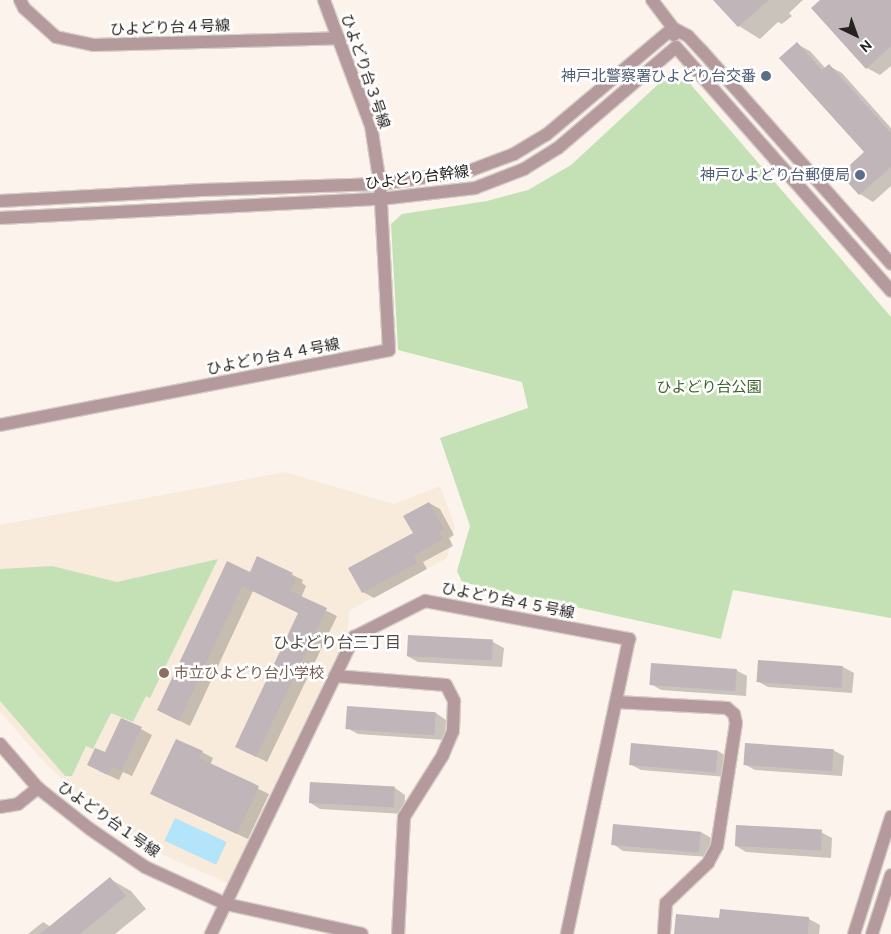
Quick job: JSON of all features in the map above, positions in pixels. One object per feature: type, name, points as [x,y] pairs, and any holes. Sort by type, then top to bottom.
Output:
[{"type":"street","name":"ひよどり台４号線","points":[[20,0],[24,8],[56,37],[93,45],[339,38]]},
{"type":"street","name":"ひよどり台３号線","points":[[324,0],[371,126],[380,184]]},
{"type":"street","points":[[652,0],[673,28],[688,36],[891,264]]},
{"type":"street","points":[[673,28],[676,47],[891,291]]},
{"type":"street","name":"ひよどり台幹線","points":[[0,201],[202,190],[380,184],[468,171],[514,154],[546,135],[673,28]]},
{"type":"street","name":"ひよどり台幹線","points":[[0,218],[380,200],[475,188],[524,169],[558,148],[688,36]]},
{"type":"street","name":"ひよどり台４４号線","points":[[0,425],[389,350],[380,184]]},
{"type":"street","name":"ひよどり台４５号線","points":[[212,934],[354,637],[425,601],[629,639],[567,934]]},
{"type":"street","points":[[335,676],[446,685],[454,701],[452,731],[443,755],[404,816],[398,934]]},
{"type":"street","points":[[616,702],[727,708],[734,714],[736,724],[717,846],[708,863],[666,902],[664,934]]},
{"type":"street","name":"ひよどり台１号線","points":[[0,744],[38,788],[90,829],[145,867],[226,904],[362,934]]},
{"type":"street","points":[[0,807],[18,804],[38,788]]},
{"type":"street","points":[[854,934],[891,817]]},
{"type":"street","points":[[872,934],[891,875]]},
{"type":"shaded area","name":"市立ひよどり台小学校","points":[[285,472],[394,504],[440,486],[455,526],[447,558],[350,610],[347,633],[227,883],[163,855],[98,813],[45,763],[0,712],[0,525]]},
{"type":"green space","name":"ひよどり台公園","points":[[666,77],[686,79],[891,317],[891,618],[733,590],[721,639],[462,582],[457,571],[470,526],[440,438],[528,408],[522,382],[398,350],[391,224],[402,214],[487,201],[528,190],[571,165]]},
{"type":"green space","points":[[218,559],[150,698],[146,696],[133,722],[111,713],[93,749],[86,746],[72,776],[65,776],[0,701],[0,569],[52,566],[117,582]]},
{"type":"water","points":[[175,818],[227,842],[216,865],[164,841]]},
{"type":"building","points":[[713,0],[769,0],[738,27]]},
{"type":"building","points":[[820,0],[891,0],[891,46],[866,69],[811,8]]},
{"type":"building","points":[[797,42],[822,70],[829,64],[891,133],[891,167],[859,195],[840,174],[864,152],[779,58]]},
{"type":"building","points":[[429,502],[444,529],[439,532],[443,539],[413,556],[417,563],[362,593],[348,568],[413,533],[403,516]]},
{"type":"building","points":[[257,556],[293,573],[291,576],[296,579],[290,591],[327,608],[256,757],[235,747],[298,613],[242,586],[179,721],[157,710],[227,561],[250,572]]},
{"type":"building","points":[[408,635],[493,639],[492,660],[407,656]]},
{"type":"building","points":[[758,660],[843,666],[841,688],[756,682]]},
{"type":"building","points":[[651,663],[737,669],[735,691],[649,685]]},
{"type":"building","points":[[347,706],[436,712],[434,735],[345,729]]},
{"type":"building","points":[[121,718],[142,727],[121,771],[112,767],[108,775],[87,765],[95,748],[105,752]]},
{"type":"building","points":[[176,739],[203,751],[199,758],[259,786],[237,834],[150,794]]},
{"type":"building","points":[[631,743],[718,751],[716,772],[629,765]]},
{"type":"building","points":[[745,743],[834,749],[832,771],[743,765]]},
{"type":"building","points":[[310,782],[395,786],[394,807],[309,803]]},
{"type":"building","points":[[613,824],[701,832],[699,853],[611,845]]},
{"type":"building","points":[[736,825],[822,830],[821,850],[735,846]]},
{"type":"building","points":[[110,877],[126,896],[80,934],[40,934]]},
{"type":"building","points":[[720,909],[809,917],[808,934],[674,934],[676,914],[719,918]]},
{"type":"place","name":"神戸北警察署ひよどり台交番","points":[[766,76]]},
{"type":"place","name":"神戸ひよどり台郵便局","points":[[860,175]]},
{"type":"place","name":"市立ひよどり台小学校","points":[[164,673]]},
{"type":"district","name":"ひよどり台三丁目","points":[[337,642]]}]
